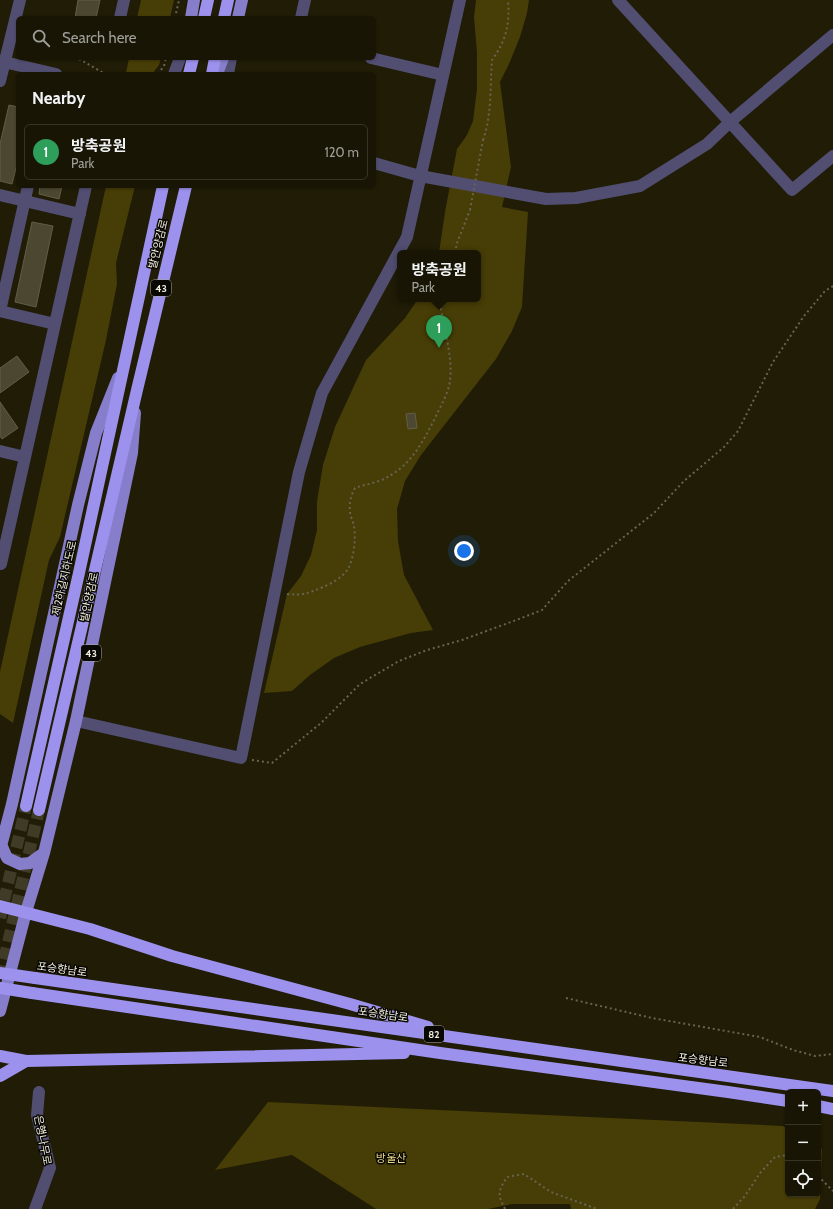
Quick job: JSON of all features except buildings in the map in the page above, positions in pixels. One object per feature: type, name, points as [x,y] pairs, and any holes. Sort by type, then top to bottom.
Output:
[{"type":"highway","points":[[204,16],[208,0]]},
{"type":"highway","points":[[224,16],[228,0]]},
{"type":"highway","points":[[190,72],[192,60]]},
{"type":"highway","points":[[212,72],[215,60]]},
{"type":"highway","name":"발안양감로","points":[[127,355],[163,188]]},
{"type":"highway","name":"발안양감로","points":[[137,390],[186,188]]},
{"type":"highway","name":"제2하길지하도로","points":[[26,806],[127,355]]},
{"type":"highway","points":[[39,810],[137,390]]},
{"type":"highway","points":[[0,906],[90,929],[172,956],[350,1004],[466,1039]]},
{"type":"highway","name":"포승향남로","points":[[0,973],[833,1091]]},
{"type":"highway","name":"82","points":[[0,988],[440,1053],[728,1092],[785,1102]]},
{"type":"highway","points":[[0,1056],[26,1061],[440,1053]]},
{"type":"highway","points":[[0,1076],[26,1061]]},
{"type":"highway","points":[[821,1107],[833,1109]]},
{"type":"main road","points":[[191,16],[193,0]]},
{"type":"main road","points":[[238,16],[242,0]]},
{"type":"main road","points":[[185,72],[186,60]]},
{"type":"main road","points":[[218,72],[222,60]]},
{"type":"main road","name":"발안양감로","points":[[0,847],[3,824],[96,433],[127,355]]},
{"type":"main road","name":"발안양감로","points":[[0,1010],[26,912],[44,853],[76,721],[132,453],[137,390]]},
{"type":"main road","points":[[0,847],[8,858],[20,864],[30,863],[44,853]]},
{"type":"street","points":[[0,81],[2,62],[20,0]]},
{"type":"street","points":[[120,16],[124,0]]},
{"type":"street","points":[[189,16],[193,0]]},
{"type":"street","points":[[301,16],[305,0]]},
{"type":"street","points":[[399,250],[406,237],[460,0]]},
{"type":"street","points":[[618,0],[792,190],[833,156]]},
{"type":"street","points":[[376,164],[420,176],[546,200],[576,198],[640,186],[707,144],[730,122],[833,35]]},
{"type":"street","points":[[376,59],[443,75]]},
{"type":"street","points":[[175,72],[179,60]]},
{"type":"street","points":[[228,72],[231,60]]},
{"type":"street","points":[[2,62],[47,72]]},
{"type":"street","points":[[28,188],[4,273],[0,312],[55,324]]},
{"type":"street","points":[[1,564],[86,188]]},
{"type":"street","points":[[0,195],[80,214]]},
{"type":"street","points":[[76,721],[241,758],[299,472],[322,393],[397,254]]},
{"type":"street","points":[[0,451],[25,457]]},
{"type":"street","name":"은행나무로","points":[[35,1209],[50,1168],[37,1115],[39,1092]]},
{"type":"path","points":[[175,16],[179,0]]},
{"type":"path","points":[[456,250],[457,243],[470,210],[483,140],[486,132],[492,60],[505,37],[509,19],[508,0]]},
{"type":"path","points":[[81,60],[102,72]]},
{"type":"path","points":[[160,72],[164,66],[166,60]]},
{"type":"path","points":[[241,758],[272,763],[321,723],[360,684],[399,661],[427,650],[469,638],[542,610],[568,581],[654,513],[684,481],[724,447],[738,431],[774,362],[804,316],[825,291],[833,286]]},
{"type":"path","points":[[287,594],[298,596],[329,585],[347,570],[355,543],[354,526],[350,512],[351,496],[355,488],[378,481],[402,467],[418,450],[429,430],[448,391],[450,380],[449,354],[440,302]]},
{"type":"path","points":[[566,998],[652,1018],[760,1037],[792,1050],[815,1056],[833,1054]]},
{"type":"path","points":[[733,1209],[745,1196],[760,1173],[775,1157],[785,1155]]},
{"type":"path","points":[[505,1209],[499,1198],[500,1188],[507,1177],[524,1174],[551,1192],[597,1209]]},
{"type":"path","points":[[821,1179],[833,1191]]},
{"type":"green space","points":[[141,0],[174,0],[170,16],[137,16]]},
{"type":"green space","points":[[476,0],[529,0],[520,37],[500,82],[511,167],[502,207],[528,212],[522,307],[512,331],[496,359],[421,455],[405,481],[397,509],[398,541],[404,575],[433,630],[411,633],[360,647],[334,658],[310,675],[292,691],[264,693],[287,594],[301,576],[311,555],[317,530],[317,501],[323,465],[335,427],[366,360],[405,318],[416,302],[481,302],[481,250],[439,250],[457,149],[467,135],[473,121],[477,89],[477,53],[474,17]]},
{"type":"green space","points":[[129,60],[160,60],[159,65],[154,72],[126,72]]},
{"type":"green space","points":[[106,188],[135,188],[116,263],[117,284],[106,340],[60,537],[49,560],[13,723],[0,714],[0,672]]},
{"type":"green space","name":"방울산","points":[[268,1102],[783,1126],[785,1127],[785,1197],[820,1197],[820,1199],[815,1209],[571,1209],[570,1204],[512,1204],[488,1209],[376,1209],[292,1155],[215,1170]]},
{"type":"green space","name":"방울산","points":[[821,1148],[822,1149],[821,1174]]},
{"type":"tunnel","points":[[0,918],[26,806]]},
{"type":"tunnel","points":[[0,977],[39,810]]},
{"type":"place","name":"방축공원","points":[[439,348]]}]
